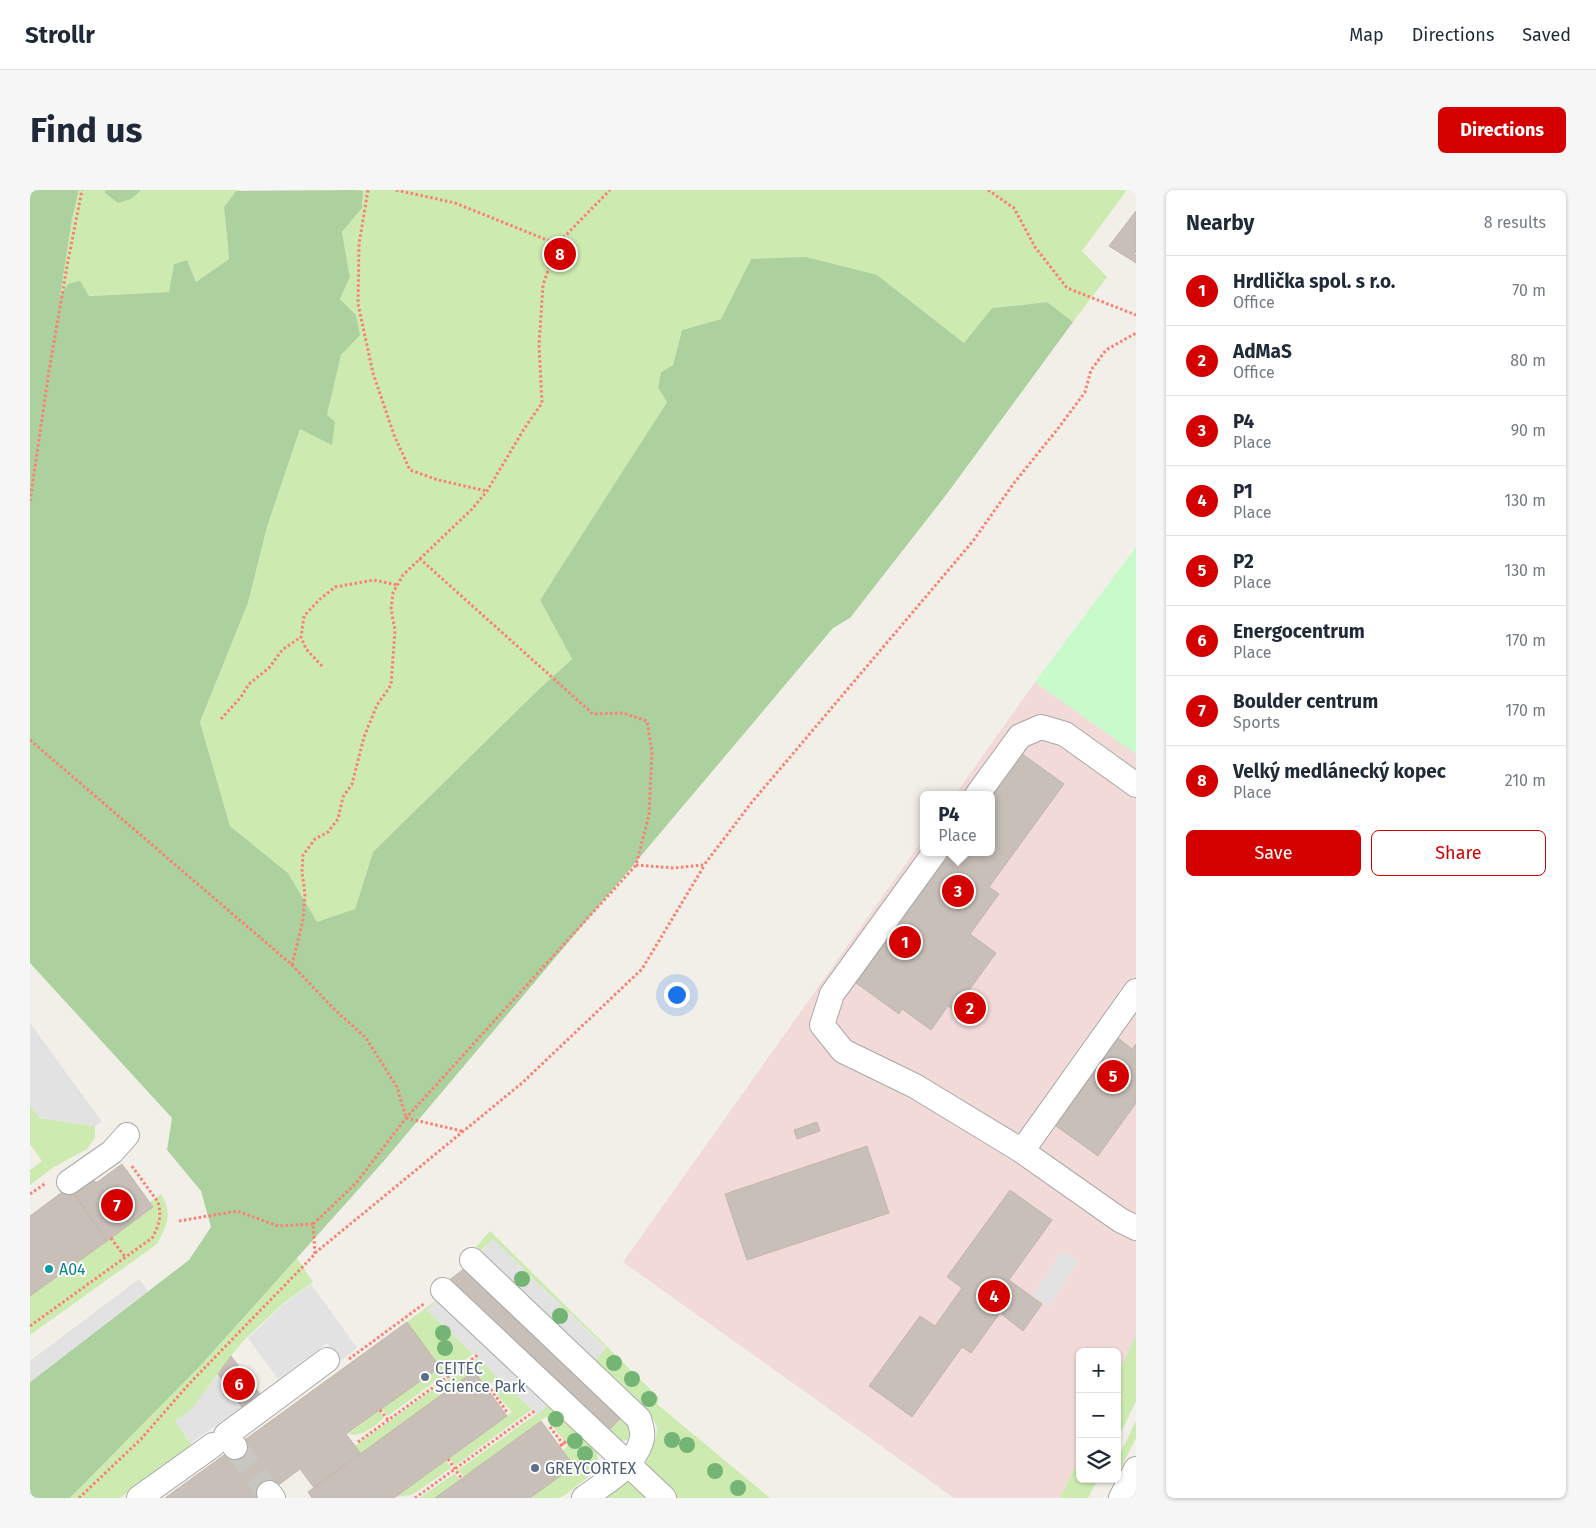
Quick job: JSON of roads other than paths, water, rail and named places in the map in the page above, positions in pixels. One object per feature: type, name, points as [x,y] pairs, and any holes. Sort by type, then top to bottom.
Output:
[{"type":"street","points":[[980,791],[1020,736],[1041,727],[1065,734],[1136,785]]},
{"type":"street","points":[[932,856],[832,994],[822,1026],[843,1051],[916,1086],[1022,1150],[1120,1220],[1136,1228]]},
{"type":"street","points":[[1022,1150],[1136,991]]},
{"type":"street","points":[[69,1182],[112,1152],[122,1141]]},
{"type":"street","points":[[472,1260],[639,1419],[642,1430],[642,1442],[628,1465],[584,1498]]},
{"type":"street","points":[[443,1290],[664,1498]]},
{"type":"street","points":[[139,1498],[224,1446],[226,1435],[328,1360]]},
{"type":"street","points":[[1121,1498],[1136,1469]]},
{"type":"tunnel","points":[[235,1447],[269,1493]]},
{"type":"place","name":"Velký medlánecký kopec","points":[[560,254]]},
{"type":"place","name":"P4","points":[[958,891]]},
{"type":"place","name":"Hrdlička spol. s r.o.","points":[[905,942]]},
{"type":"place","name":"AdMaS","points":[[970,1008]]},
{"type":"place","name":"P2","points":[[1113,1076]]},
{"type":"place","name":"Boulder centrum","points":[[117,1205]]},
{"type":"place","name":"A04","points":[[49,1269]]},
{"type":"place","name":"P1","points":[[994,1296]]},
{"type":"place","name":"CEITEC Science Park","points":[[425,1377]]},
{"type":"place","name":"Energocentrum","points":[[239,1384]]},
{"type":"place","name":"GREYCORTEX","points":[[535,1468]]}]
